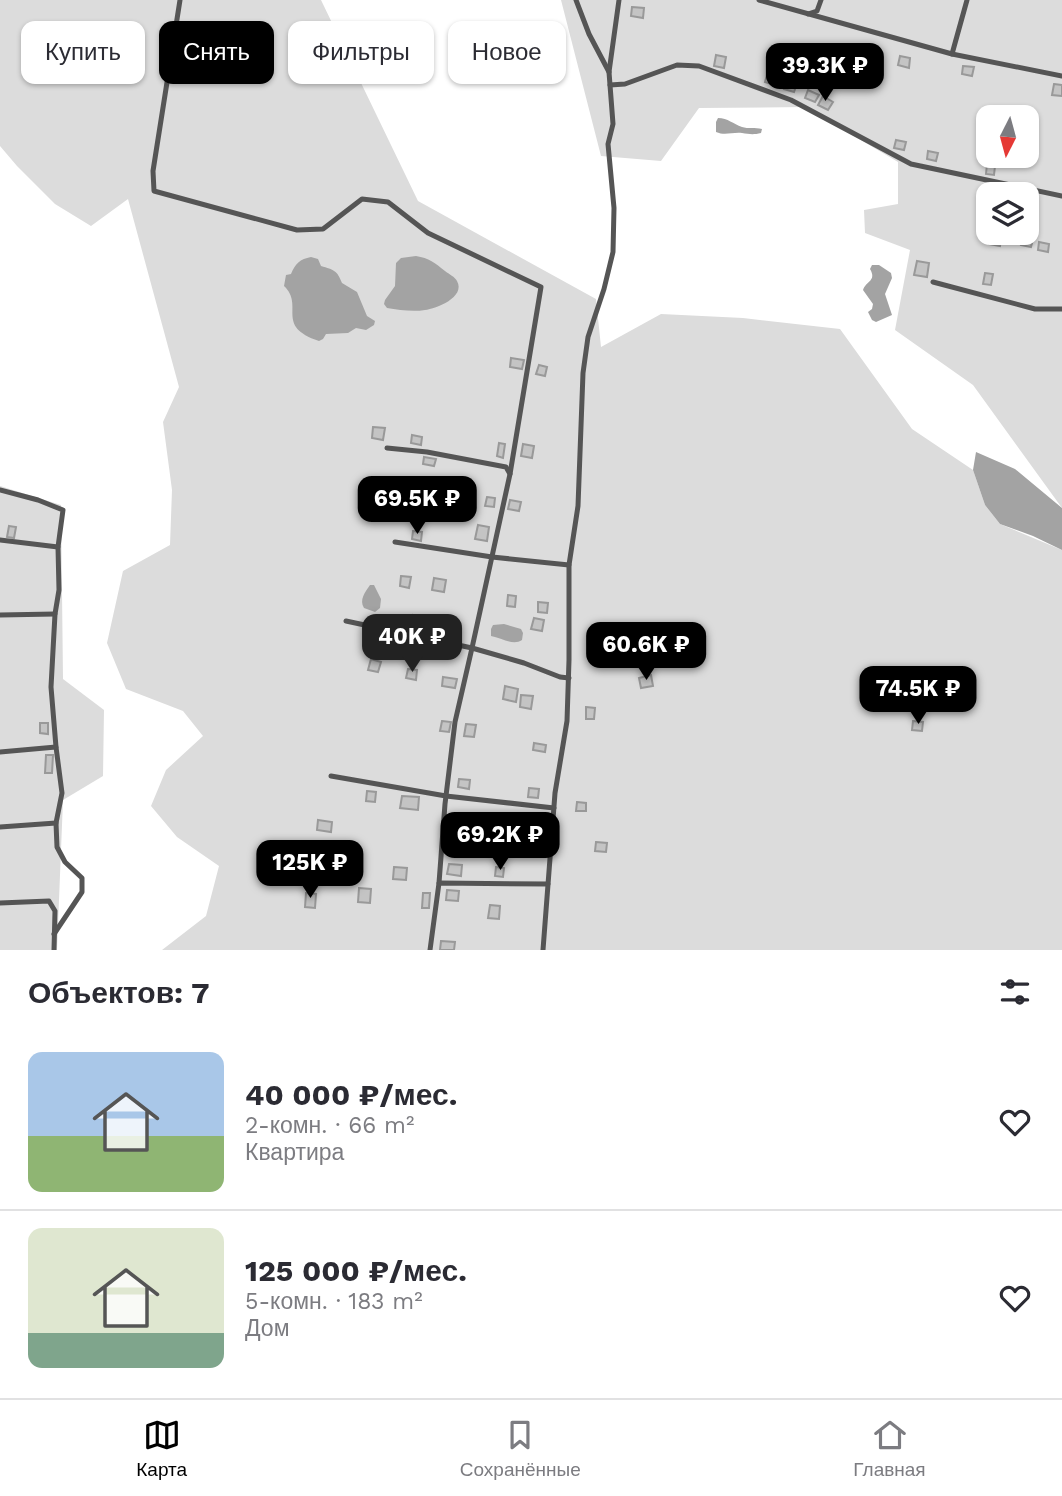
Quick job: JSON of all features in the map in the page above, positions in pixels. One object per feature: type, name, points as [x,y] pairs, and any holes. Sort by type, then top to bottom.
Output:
[{"type":"lane","points":[[180,0],[153,171],[154,191],[297,230],[323,229],[362,199],[388,202],[428,233],[541,287],[510,474],[455,722],[430,950]]},
{"type":"lane","points":[[576,0],[589,34],[609,72]]},
{"type":"lane","points":[[543,950],[554,808],[567,721],[569,565],[578,506],[583,373],[588,337],[613,252],[614,208],[608,144],[614,124],[609,72],[619,0]]},
{"type":"lane","points":[[759,0],[952,54],[1062,76]]},
{"type":"lane","points":[[808,14],[817,11],[821,0]]},
{"type":"lane","points":[[952,54],[967,0]]},
{"type":"lane","points":[[610,85],[625,84],[677,65],[699,66],[791,100],[911,164],[1062,196]]},
{"type":"lane","points":[[933,282],[1034,309],[1062,309]]},
{"type":"lane","points":[[387,448],[426,452],[506,467],[510,474]]},
{"type":"lane","points":[[0,490],[63,510],[58,547],[60,590],[55,614],[51,687],[62,793],[56,823],[57,847],[65,862],[82,878],[82,892],[54,934]]},
{"type":"lane","points":[[0,540],[58,547]]},
{"type":"lane","points":[[394,542],[492,557],[569,565]]},
{"type":"lane","points":[[0,615],[55,614]]},
{"type":"lane","points":[[346,621],[472,648],[569,678]]},
{"type":"lane","points":[[0,752],[56,747]]},
{"type":"lane","points":[[331,776],[446,796],[554,808]]},
{"type":"lane","points":[[0,827],[56,823]]},
{"type":"lane","points":[[439,883],[548,884]]},
{"type":"lane","points":[[0,903],[49,901],[55,911],[54,950]]},
{"type":"shaded area","points":[[0,0],[321,0],[331,21],[288,21],[288,84],[362,84],[418,201],[596,299],[601,347],[661,314],[743,318],[840,329],[912,429],[973,470],[985,505],[1000,524],[1062,550],[1062,950],[162,950],[206,916],[219,866],[177,837],[151,806],[166,770],[203,736],[183,711],[126,689],[107,643],[123,571],[170,545],[172,490],[163,422],[179,387],[128,199],[91,226],[55,204],[0,146]]},
{"type":"shaded area","points":[[561,0],[1062,0],[1062,508],[973,385],[895,330],[910,250],[865,233],[864,210],[898,204],[898,162],[805,107],[699,108],[661,161],[601,156]]},
{"type":"shaded area","points":[[718,118],[744,128],[762,129],[761,133],[716,132]]},
{"type":"shaded area","points":[[416,256],[432,261],[453,277],[459,287],[457,292],[442,305],[430,309],[411,311],[387,308],[384,304],[395,286],[396,263],[401,258]]},
{"type":"shaded area","points":[[311,257],[318,259],[321,266],[334,271],[342,283],[357,292],[367,316],[375,321],[374,325],[366,330],[356,328],[348,333],[326,334],[319,341],[298,329],[292,315],[290,293],[284,286],[286,275],[291,274],[301,261]]},
{"type":"shaded area","points":[[872,265],[879,265],[891,273],[892,278],[885,294],[892,315],[876,322],[868,312],[873,304],[863,290],[872,279]]},
{"type":"shaded area","points":[[976,452],[1015,469],[1062,508],[1062,550],[1000,524],[985,505],[973,470]]},
{"type":"shaded area","points":[[0,486],[61,505],[63,679],[104,710],[103,776],[63,800],[57,950],[0,950]]},
{"type":"shaded area","points":[[370,585],[374,585],[381,599],[380,608],[375,612],[364,608],[362,602]]},
{"type":"shaded area","points":[[504,624],[521,629],[522,640],[511,642],[491,636],[493,625]]},
{"type":"building","points":[[632,7],[644,8],[643,18],[631,16]]},
{"type":"building","points":[[716,55],[726,57],[724,68],[714,66]]},
{"type":"building","points":[[900,56],[910,58],[909,68],[898,65]]},
{"type":"building","points":[[963,66],[974,67],[972,76],[962,74]]},
{"type":"building","points":[[768,71],[776,74],[772,84],[765,82]]},
{"type":"building","points":[[787,79],[797,83],[794,92],[784,89]]},
{"type":"building","points":[[1054,84],[1062,85],[1062,96],[1052,95]]},
{"type":"building","points":[[808,90],[819,95],[815,102],[805,98]]},
{"type":"building","points":[[823,96],[833,102],[828,110],[818,105]]},
{"type":"building","points":[[896,140],[906,142],[904,150],[894,148]]},
{"type":"building","points":[[928,151],[938,153],[936,161],[927,159]]},
{"type":"building","points":[[987,168],[995,168],[994,175],[986,174]]},
{"type":"building","points":[[1039,242],[1049,244],[1048,252],[1038,250]]},
{"type":"building","points":[[917,261],[929,263],[927,277],[914,275]]},
{"type":"building","points":[[985,273],[993,274],[991,285],[983,284]]},
{"type":"building","points":[[511,358],[524,360],[522,369],[510,367]]},
{"type":"building","points":[[539,365],[547,367],[545,376],[536,374]]},
{"type":"building","points":[[373,427],[385,428],[383,440],[372,438]]},
{"type":"building","points":[[412,435],[422,437],[421,445],[411,443]]},
{"type":"building","points":[[499,443],[505,444],[503,458],[497,456]]},
{"type":"building","points":[[523,444],[534,446],[532,458],[521,456]]},
{"type":"building","points":[[424,457],[436,459],[434,466],[423,464]]},
{"type":"building","points":[[487,497],[495,498],[494,507],[485,506]]},
{"type":"building","points":[[510,500],[521,502],[519,511],[508,509]]},
{"type":"building","points":[[478,525],[489,527],[487,541],[475,539]]},
{"type":"building","points":[[9,526],[16,527],[14,538],[7,537]]},
{"type":"building","points":[[413,531],[422,532],[421,541],[412,539]]},
{"type":"building","points":[[401,576],[411,577],[409,588],[400,586]]},
{"type":"building","points":[[434,578],[446,580],[444,592],[432,590]]},
{"type":"building","points":[[508,595],[516,596],[515,607],[507,606]]},
{"type":"building","points":[[538,602],[548,603],[547,613],[538,612]]},
{"type":"building","points":[[413,615],[423,617],[422,626],[411,624]]},
{"type":"building","points":[[534,618],[544,620],[542,631],[531,629]]},
{"type":"building","points":[[371,659],[381,662],[378,672],[368,670]]},
{"type":"building","points":[[408,669],[417,670],[416,680],[406,678]]},
{"type":"building","points":[[651,675],[653,686],[641,688],[639,678]]},
{"type":"building","points":[[443,677],[457,679],[455,688],[442,686]]},
{"type":"building","points":[[505,686],[518,689],[516,702],[503,699]]},
{"type":"building","points":[[521,695],[533,696],[531,709],[520,707]]},
{"type":"building","points":[[586,707],[595,708],[594,719],[586,719]]},
{"type":"building","points":[[442,721],[451,722],[449,732],[440,731]]},
{"type":"building","points":[[913,721],[923,722],[922,731],[912,730]]},
{"type":"building","points":[[40,723],[48,723],[48,734],[40,733]]},
{"type":"building","points":[[466,724],[476,725],[474,737],[464,736]]},
{"type":"building","points":[[534,743],[546,745],[545,752],[533,750]]},
{"type":"building","points":[[46,755],[53,755],[52,773],[45,773]]},
{"type":"building","points":[[459,779],[470,780],[469,789],[458,787]]},
{"type":"building","points":[[529,788],[539,789],[538,798],[528,797]]},
{"type":"building","points":[[367,791],[376,792],[375,802],[366,801]]},
{"type":"building","points":[[402,796],[419,797],[418,810],[400,808]]},
{"type":"building","points":[[577,802],[586,803],[586,811],[576,811]]},
{"type":"building","points":[[318,820],[332,822],[331,832],[317,830]]},
{"type":"building","points":[[453,827],[464,828],[463,836],[453,835]]},
{"type":"building","points":[[596,842],[607,843],[606,852],[595,851]]},
{"type":"building","points":[[310,863],[322,864],[320,880],[308,879]]},
{"type":"building","points":[[449,864],[462,865],[461,876],[447,874]]},
{"type":"building","points":[[349,865],[359,865],[359,877],[348,877]]},
{"type":"building","points":[[394,867],[407,868],[406,880],[393,879]]},
{"type":"building","points":[[496,867],[504,868],[503,877],[495,876]]},
{"type":"building","points":[[359,888],[371,889],[370,903],[358,902]]},
{"type":"building","points":[[447,890],[459,891],[458,901],[446,900]]},
{"type":"building","points":[[306,893],[316,894],[315,908],[305,907]]},
{"type":"building","points":[[423,893],[430,893],[429,908],[422,908]]},
{"type":"building","points":[[490,905],[500,906],[499,919],[488,918]]},
{"type":"building","points":[[441,941],[455,942],[454,950],[440,950]]}]
